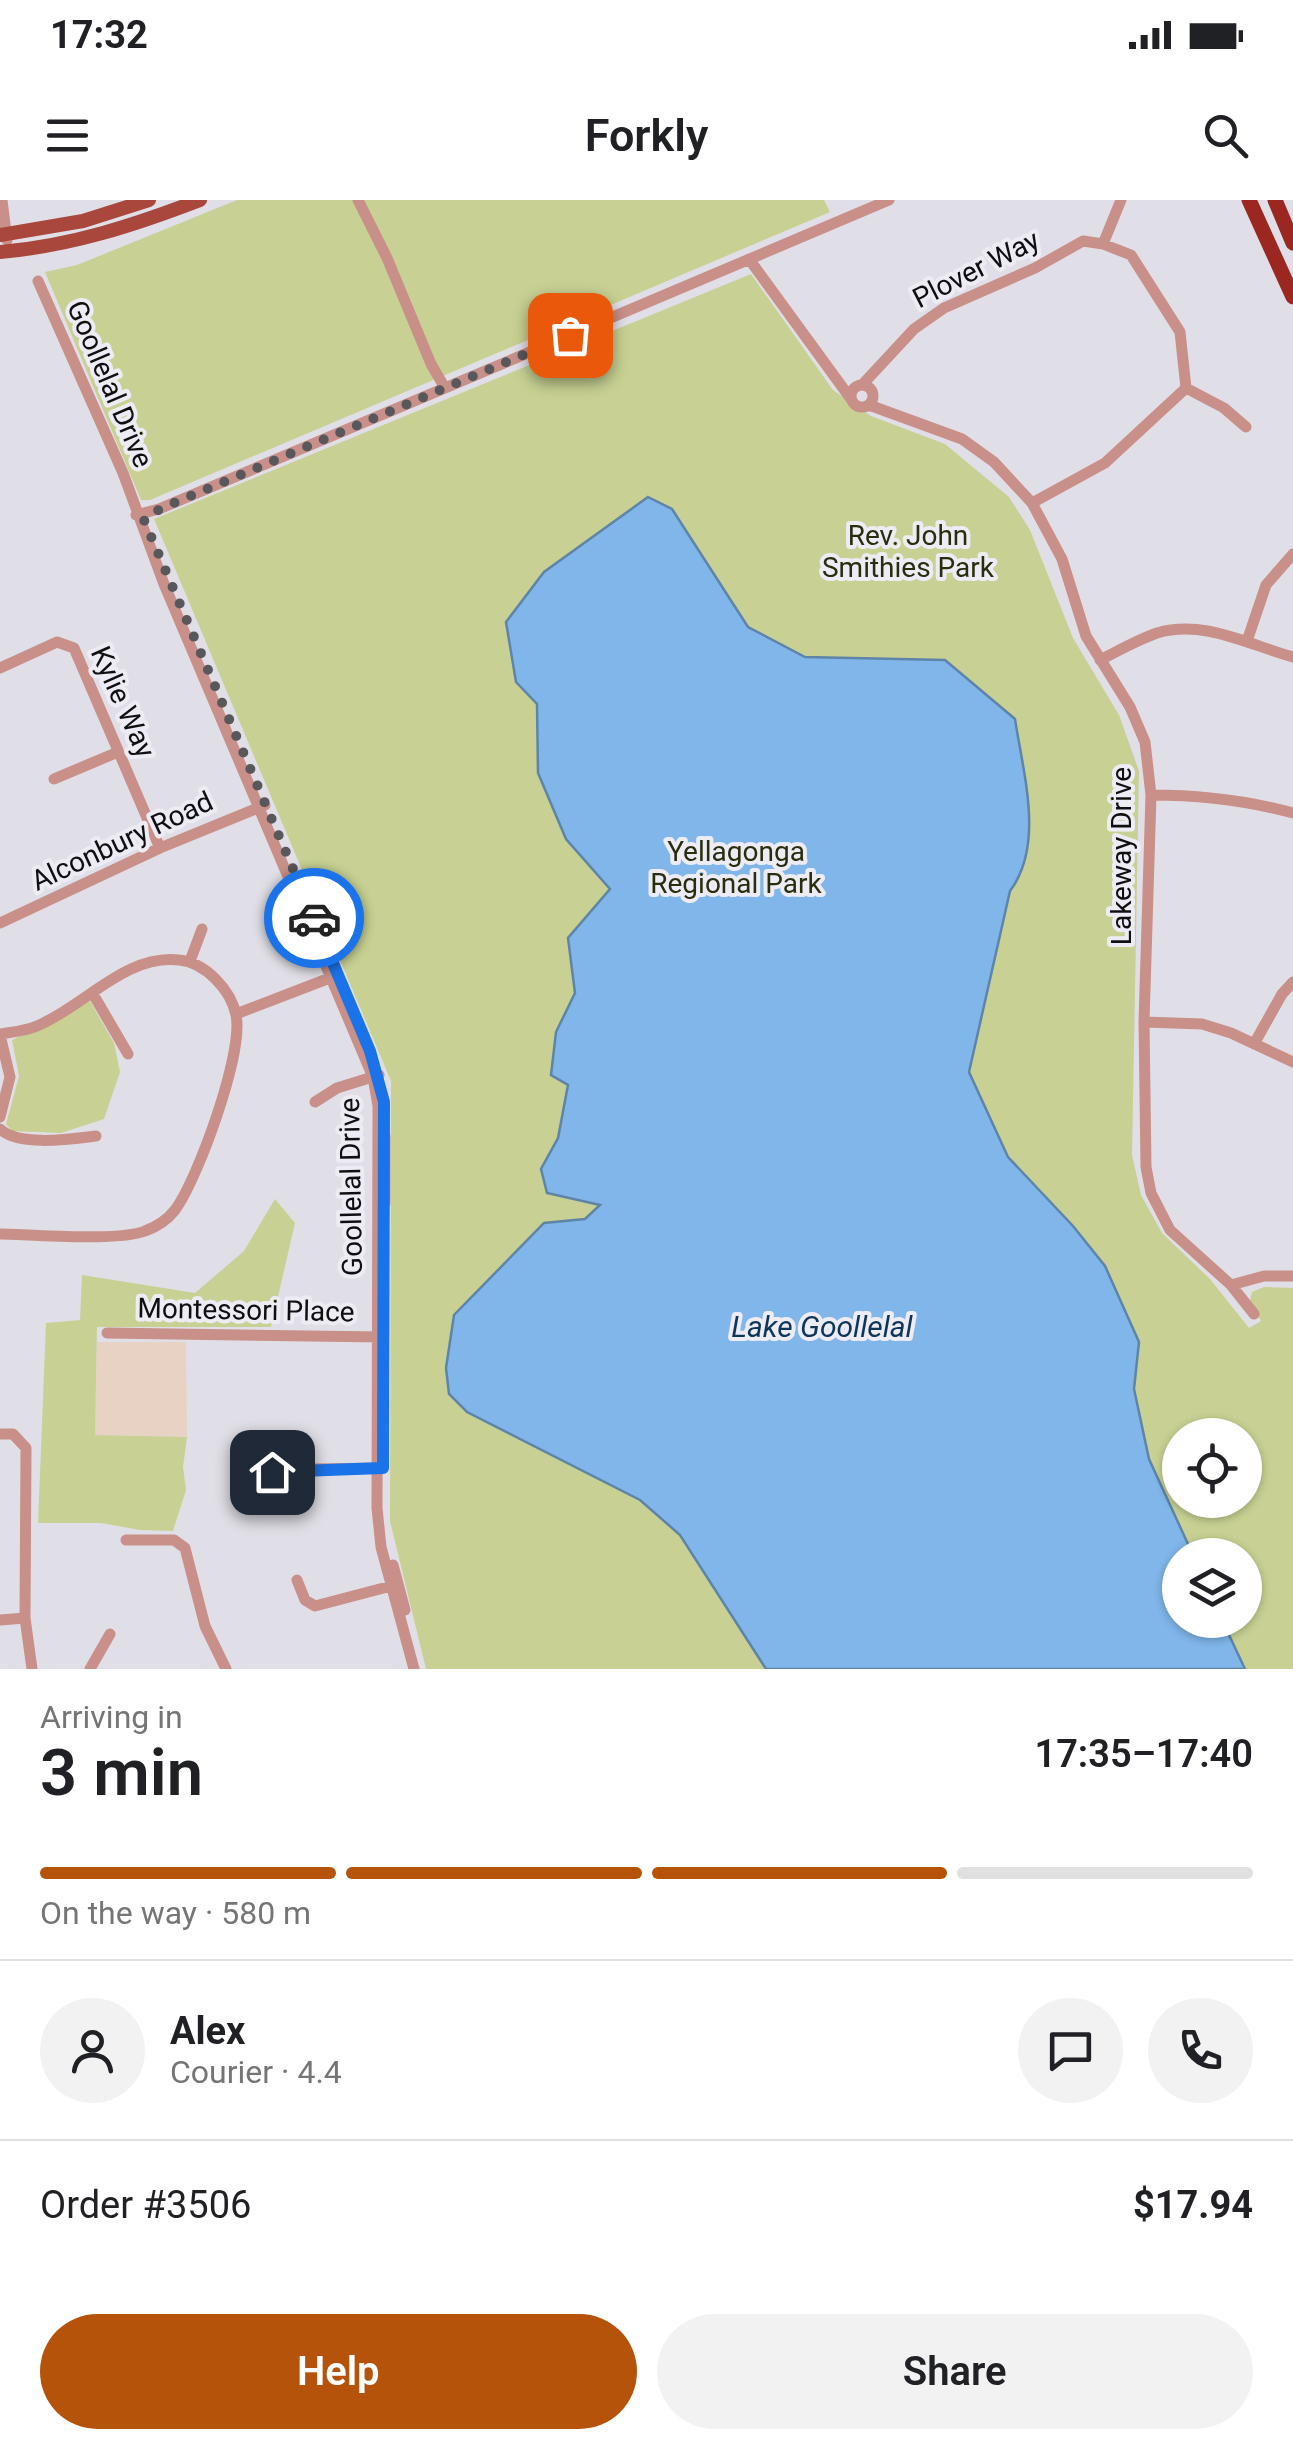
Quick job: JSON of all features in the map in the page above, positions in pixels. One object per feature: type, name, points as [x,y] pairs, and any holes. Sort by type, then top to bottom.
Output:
[{"type":"highway","points":[[1249,200],[1292,292]]},
{"type":"highway","points":[[1276,200],[1293,242]]},
{"type":"main road","points":[[3,234],[83,221],[150,200]]},
{"type":"main road","points":[[4,252],[125,229],[200,200]]},
{"type":"street","points":[[2,200],[4,252]]},
{"type":"street","points":[[139,516],[889,200]]},
{"type":"street","points":[[1121,200],[1103,244],[1132,255],[1180,332],[1186,388]]},
{"type":"street","points":[[362,203],[441,390]]},
{"type":"street","name":"Plover Way","points":[[851,400],[867,393],[878,371],[914,329],[944,308],[1035,268],[1084,241],[1103,244]]},
{"type":"street","name":"Lakeway Drive","points":[[753,258],[851,400]]},
{"type":"street","name":"Goollelal Drive","points":[[38,280],[376,1076],[378,1525],[417,1669]]},
{"type":"street","name":"Lakeway Drive","points":[[835,376],[867,393],[884,410],[962,440],[994,462],[1032,503],[1062,560],[1086,636],[1130,707],[1145,742],[1151,795],[1144,1022],[1145,1148],[1151,1193],[1170,1230],[1231,1285],[1254,1314]]},
{"type":"street","points":[[1186,388],[1224,408],[1246,427]]},
{"type":"street","points":[[1032,503],[1105,463],[1186,388]]},
{"type":"street","points":[[851,400],[859,407],[867,393]]},
{"type":"street","points":[[1247,642],[1266,585],[1293,554]]},
{"type":"street","points":[[1100,660],[1157,633],[1180,630],[1211,631],[1293,657]]},
{"type":"street","name":"Kylie Way","points":[[0,668],[57,642],[69,644],[78,654],[159,846]]},
{"type":"street","points":[[54,779],[118,752]]},
{"type":"street","points":[[1151,795],[1204,794],[1293,813]]},
{"type":"street","name":"Alconbury Road","points":[[0,921],[260,803]]},
{"type":"street","points":[[190,961],[202,929]]},
{"type":"street","points":[[0,1117],[10,1077],[0,1034],[36,1027],[146,962],[190,961],[215,979],[236,1014],[237,1038],[205,1149],[170,1216],[142,1233],[0,1234]]},
{"type":"street","points":[[236,1014],[334,976]]},
{"type":"street","points":[[1254,1044],[1293,982]]},
{"type":"street","points":[[93,994],[128,1054]]},
{"type":"street","points":[[1144,1022],[1202,1024],[1293,1062]]},
{"type":"street","points":[[316,1102],[337,1088],[376,1076]]},
{"type":"street","points":[[0,1129],[10,1137],[61,1140],[96,1136]]},
{"type":"street","points":[[1231,1285],[1264,1276],[1293,1276]]},
{"type":"street","name":"Montessori Place","points":[[107,1334],[380,1337]]},
{"type":"street","points":[[0,1434],[13,1434],[26,1448],[25,1618],[32,1669]]},
{"type":"street","points":[[236,1475],[380,1468]]},
{"type":"street","points":[[126,1540],[174,1540],[185,1548],[205,1626],[220,1666]]},
{"type":"street","points":[[296,1580],[306,1600],[316,1606],[395,1586]]},
{"type":"street","points":[[0,1620],[25,1618]]},
{"type":"street","points":[[90,1669],[110,1634]]},
{"type":"shaded area","points":[[97,1342],[186,1342],[187,1437],[95,1435]]},
{"type":"green space","points":[[237,200],[824,200],[830,212],[150,500],[141,500],[45,272],[77,265]]},
{"type":"green space","name":"Yellagonga Regional Park","points":[[751,274],[833,390],[871,416],[945,444],[1009,497],[1030,530],[1073,638],[1119,715],[1139,771],[1132,1155],[1141,1195],[1162,1233],[1210,1279],[1249,1328],[1261,1321],[1250,1301],[1252,1292],[1264,1287],[1293,1288],[1293,1669],[426,1669],[390,1521],[391,1081],[154,519]]},
{"type":"green space","points":[[90,1001],[114,1043],[120,1072],[104,1119],[61,1133],[12,1131],[6,1124],[19,1076],[12,1040]]},
{"type":"green space","points":[[275,1199],[295,1223],[271,1327],[97,1327],[95,1435],[187,1437],[183,1467],[186,1490],[173,1531],[101,1523],[38,1523],[46,1323],[80,1320],[82,1275],[195,1293],[244,1251]]},
{"type":"water","name":"Lake Goollelal","points":[[648,497],[672,509],[748,627],[805,657],[945,660],[1015,719],[1029,808],[1027,852],[1010,891],[969,1072],[1008,1157],[1105,1266],[1139,1342],[1134,1389],[1149,1459],[1162,1487],[1162,1518],[1176,1518],[1185,1538],[1162,1538],[1162,1638],[1230,1638],[1245,1669],[766,1669],[680,1535],[640,1500],[467,1412],[449,1394],[446,1368],[454,1315],[544,1223],[585,1219],[600,1205],[547,1193],[541,1169],[558,1138],[568,1085],[551,1075],[556,1032],[575,993],[568,938],[610,889],[566,839],[538,773],[537,704],[516,682],[506,622],[544,572]]},
{"type":"way so far","points":[[314,918],[144,520],[160,509],[570,335]]},
{"type":"route","points":[[272,1472],[383,1468],[384,1102],[370,1051],[314,918]]},
{"type":"park label","name":"Rev. John Smithies Park","points":[[908,551]]}]
